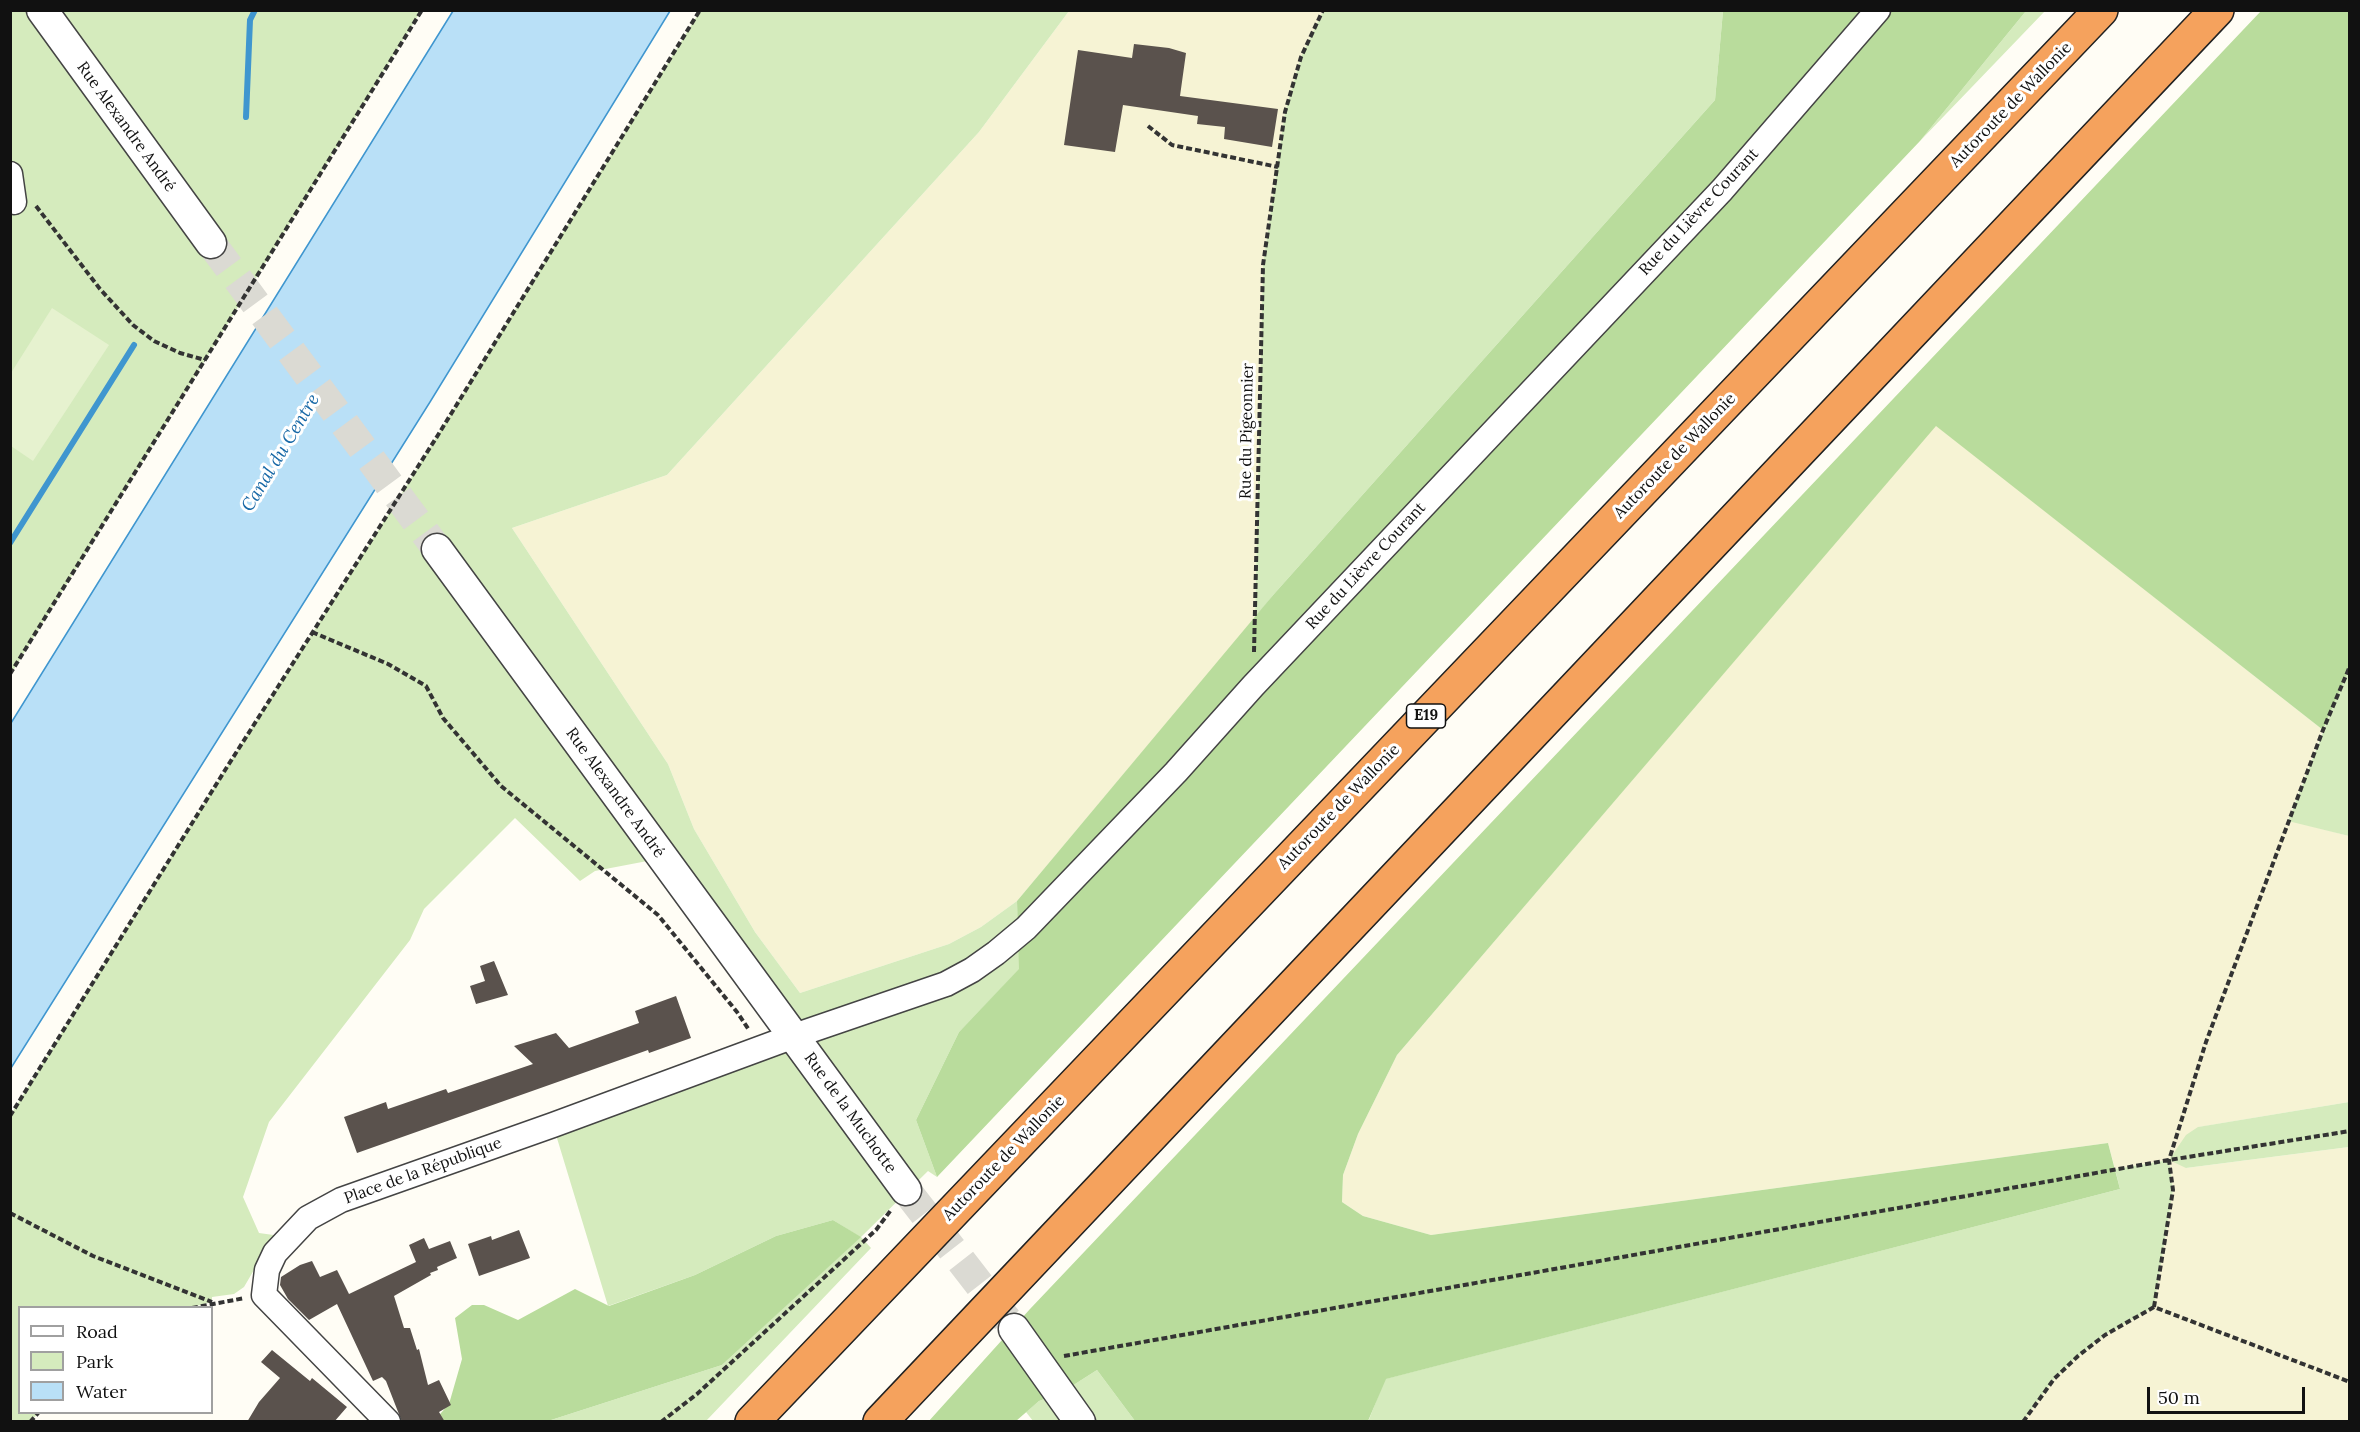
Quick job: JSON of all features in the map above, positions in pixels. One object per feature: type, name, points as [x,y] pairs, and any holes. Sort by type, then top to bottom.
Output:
[{"type":"highway","name":"Autoroute de Wallonie","points":[[752,1422],[2101,10]]},
{"type":"highway","points":[[880,1422],[2217,10]]},
{"type":"street","name":"Rue Alexandre André","points":[[42,10],[211,243]]},
{"type":"street","name":"Rue du Lièvre Courant","points":[[794,1036],[946,984],[972,970],[1026,928],[1176,772],[1253,686],[1722,189],[1878,10]]},
{"type":"street","points":[[10,174],[14,201]]},
{"type":"street","name":"Rue Alexandre André","points":[[437,549],[794,1036]]},
{"type":"street","name":"Place de la République","points":[[264,1295],[267,1270],[275,1253],[308,1218],[341,1200],[794,1036]]},
{"type":"street","name":"Rue de la Muchotte","points":[[794,1036],[906,1190]]},
{"type":"street","points":[[264,1295],[388,1422]]},
{"type":"street","points":[[1014,1329],[1080,1422]]},
{"type":"path","points":[[10,674],[422,10]]},
{"type":"path","points":[[10,1116],[312,632],[438,435],[700,10]]},
{"type":"path","name":"Rue du Pigeonnier","points":[[1253,686],[1263,265],[1285,112],[1301,57],[1323,10]]},
{"type":"path","points":[[1148,126],[1172,145],[1278,167]]},
{"type":"path","points":[[14,201],[37,206],[100,289],[133,325],[154,341],[180,353],[205,360]]},
{"type":"path","points":[[312,632],[388,664],[426,686],[443,718],[501,786],[658,915],[737,1012],[760,1048]]},
{"type":"path","points":[[2154,1307],[2173,1190],[2169,1160],[2206,1042],[2322,730],[2349,666]]},
{"type":"path","points":[[1037,1361],[2169,1160],[2349,1131]]},
{"type":"path","points":[[661,1422],[697,1394],[876,1230],[906,1190]]},
{"type":"path","points":[[10,1213],[93,1256],[212,1302]]},
{"type":"path","points":[[199,1306],[264,1295]]},
{"type":"path","points":[[2154,1307],[2349,1382]]},
{"type":"path","points":[[2023,1422],[2054,1379],[2078,1356],[2105,1335],[2154,1307]]},
{"type":"shaded area","points":[[1069,11],[1323,11],[1301,57],[1285,112],[1263,265],[1255,618],[1017,901],[981,927],[949,944],[800,993],[755,932],[694,829],[668,764],[512,528],[667,475],[979,132]]},
{"type":"shaded area","points":[[1936,425],[2323,730],[2288,820],[2349,836],[2349,1102],[2199,1127],[2186,1168],[2349,1147],[2349,1421],[2023,1421],[2054,1379],[2078,1356],[2105,1335],[2154,1306],[2173,1190],[2169,1160],[2115,1169],[2108,1143],[1431,1235],[1363,1216],[1342,1202],[1343,1175],[1358,1134],[1397,1055]]},
{"type":"green space","points":[[11,11],[421,11],[11,674]]},
{"type":"green space","points":[[700,11],[1069,11],[979,132],[667,475],[512,528],[668,764],[694,829],[755,932],[800,993],[949,944],[981,927],[1017,901],[1020,969],[959,1032],[916,1120],[937,1177],[928,1171],[861,1237],[871,1248],[706,1421],[548,1421],[722,1365],[860,1237],[833,1220],[776,1236],[695,1275],[608,1306],[553,1125],[793,1036],[663,858],[595,871],[580,881],[515,818],[424,909],[410,940],[269,1122],[243,1197],[259,1233],[288,1237],[258,1263],[244,1287],[234,1294],[212,1297],[212,1302],[196,1306],[18,1306],[18,1414],[38,1414],[30,1421],[11,1421],[10,1116],[227,767],[400,496]]},
{"type":"green space","points":[[1323,11],[1723,11],[1715,100],[1255,618],[1263,265],[1285,112],[1301,57]]},
{"type":"green space","points":[[1723,11],[2026,11],[1920,141],[937,1177],[916,1120],[959,1032],[1019,969],[1017,901],[1274,594],[1715,100]]},
{"type":"green space","points":[[2026,11],[2045,11],[1920,141]]},
{"type":"green space","points":[[2261,11],[2349,11],[2350,666],[2323,730],[1936,426],[1397,1055],[1358,1134],[1343,1175],[1342,1202],[1363,1216],[1431,1235],[2108,1143],[2120,1189],[1386,1379],[1368,1421],[1135,1421],[1097,1370],[1061,1393],[1039,1401],[1016,1421],[928,1422],[1030,1309]]},
{"type":"green space","points":[[52,308],[109,345],[33,461],[11,446],[11,373]]},
{"type":"green space","points":[[2349,666],[2349,836],[2288,821]]},
{"type":"green space","points":[[2349,1102],[2349,1147],[2186,1168],[2169,1160],[2186,1135],[2198,1127]]},
{"type":"green space","points":[[2169,1160],[2173,1190],[2154,1307],[2105,1335],[2078,1356],[2054,1379],[2023,1421],[1368,1422],[1385,1379],[2120,1189],[2115,1169]]},
{"type":"green space","points":[[833,1220],[861,1237],[722,1365],[548,1421],[433,1422],[449,1404],[462,1359],[455,1318],[472,1305],[484,1305],[518,1320],[575,1289],[609,1306],[695,1275],[776,1236]]},
{"type":"green space","points":[[1097,1370],[1135,1421],[1033,1421],[1026,1412],[1039,1401],[1061,1393]]},
{"type":"water","name":"Canal du Centre","points":[[453,11],[670,11],[430,402],[11,1068],[11,723]]},
{"type":"building","points":[[1134,44],[1169,48],[1186,53],[1180,96],[1278,109],[1272,147],[1224,139],[1225,127],[1197,124],[1198,116],[1123,105],[1115,152],[1064,145],[1078,50],[1132,58]]},
{"type":"building","points":[[494,961],[508,995],[476,1004],[470,986],[485,981],[480,966]]},
{"type":"building","points":[[676,996],[691,1038],[649,1053],[648,1050],[357,1153],[344,1117],[386,1102],[388,1109],[446,1089],[448,1093],[533,1064],[514,1046],[556,1033],[569,1048],[639,1023],[635,1011]]},
{"type":"building","points":[[519,1230],[530,1258],[479,1276],[468,1244],[491,1236],[492,1240]]},
{"type":"building","points":[[424,1238],[429,1249],[450,1241],[457,1258],[437,1267],[438,1270],[430,1273],[431,1275],[394,1296],[404,1328],[410,1328],[417,1350],[419,1349],[428,1385],[439,1380],[451,1405],[439,1412],[445,1422],[402,1422],[386,1381],[382,1377],[373,1381],[337,1304],[309,1320],[288,1299],[280,1285],[281,1277],[300,1265],[312,1261],[320,1277],[337,1270],[349,1294],[416,1262],[409,1245]]},
{"type":"building","points":[[272,1350],[310,1381],[312,1378],[347,1407],[334,1422],[247,1422],[259,1402],[280,1378],[261,1362]]},
{"type":"waterway","points":[[246,117],[250,20],[255,10]]},
{"type":"waterway","points":[[10,543],[134,345]]},
{"type":"tunnel","points":[[211,243],[437,549]]},
{"type":"tunnel","points":[[906,1190],[1007,1320]]}]
